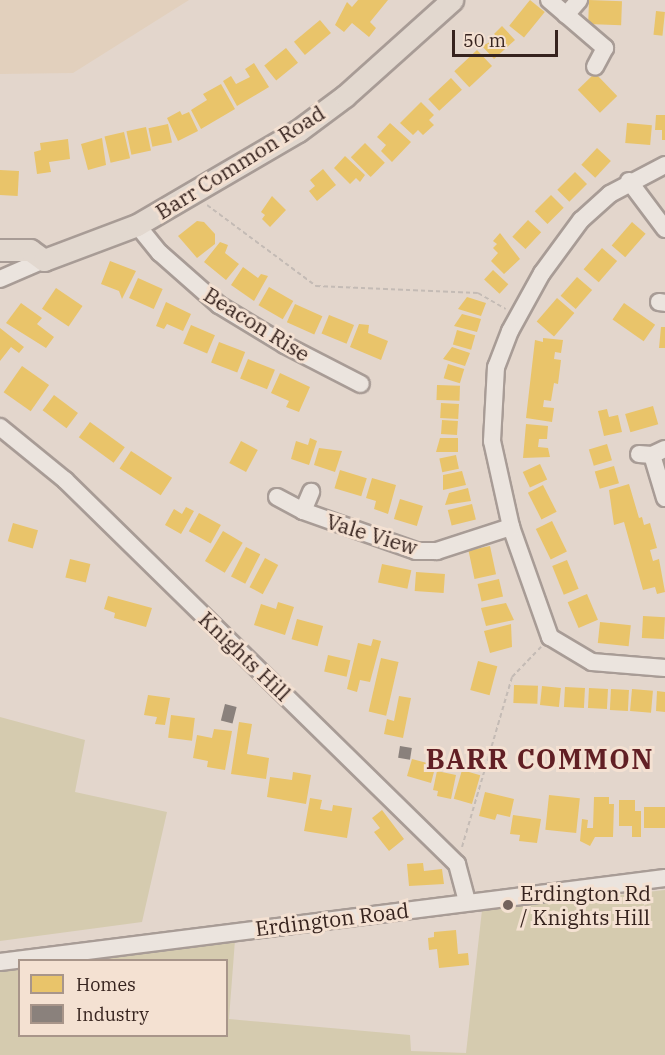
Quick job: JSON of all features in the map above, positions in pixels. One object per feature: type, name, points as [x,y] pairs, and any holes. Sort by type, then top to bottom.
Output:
[{"type":"main road","name":"Barr Common Road","points":[[44,260],[137,225],[308,124],[369,75],[452,0]]},
{"type":"main road","points":[[0,250],[30,250],[44,260]]},
{"type":"street","points":[[549,0],[605,48],[594,67]]},
{"type":"street","points":[[566,15],[579,0]]},
{"type":"street","points":[[665,165],[629,181],[581,220],[542,273],[496,367],[492,405],[492,441],[511,528],[550,637],[592,662],[665,668]]},
{"type":"street","points":[[629,181],[665,229]]},
{"type":"street","name":"Beacon Rise","points":[[137,225],[160,254],[219,305],[285,345],[361,384]]},
{"type":"street","name":"Barr Common Road","points":[[0,279],[44,260]]},
{"type":"street","name":"Knights Hill","points":[[0,427],[65,480],[457,864]]},
{"type":"street","points":[[652,453],[665,498]]},
{"type":"street","name":"Vale View","points":[[303,511],[311,492]]},
{"type":"street","name":"Vale View","points":[[277,497],[303,511],[416,550],[437,551],[511,528]]},
{"type":"street","points":[[457,864],[467,901]]},
{"type":"street","name":"Erdington Road","points":[[23,959],[467,901],[665,878]]},
{"type":"street","name":"Erdington Road","points":[[0,962],[18,960]]},
{"type":"path","points":[[193,194],[316,286],[478,293],[519,316]]},
{"type":"path","points":[[457,864],[512,677],[550,637]]},
{"type":"shaded area","points":[[0,0],[189,0],[73,73],[0,74]]},
{"type":"shaded area","points":[[0,717],[85,740],[75,792],[167,812],[142,922],[0,941]]},
{"type":"shaded area","points":[[665,890],[665,1055],[0,1055],[0,972],[18,969],[18,1037],[228,1037],[228,959],[92,959],[235,940],[229,1019],[410,1035],[411,1051],[466,1053],[482,910]]},
{"type":"building: Homes","points":[[358,0],[388,0],[370,22],[376,28],[369,37],[352,23],[344,32],[335,25],[347,2],[352,7]]},
{"type":"building: Homes","points":[[530,0],[545,12],[524,38],[509,26]]},
{"type":"building: Homes","points":[[589,0],[622,1],[621,25],[588,24]]},
{"type":"building: Homes","points":[[656,11],[665,12],[662,36],[653,35]]},
{"type":"building: Homes","points":[[320,20],[331,33],[305,55],[294,42]]},
{"type":"building: Homes","points":[[502,26],[515,40],[494,59],[482,46],[498,38],[494,34]]},
{"type":"building: Homes","points":[[286,48],[298,63],[276,80],[264,66]]},
{"type":"building: Homes","points":[[477,50],[492,66],[469,87],[454,71]]},
{"type":"building: Homes","points":[[254,63],[269,87],[237,106],[223,81],[231,76],[236,84],[250,77],[245,69]]},
{"type":"building: Homes","points":[[595,73],[617,96],[600,113],[578,90]]},
{"type":"building: Homes","points":[[451,78],[462,90],[439,111],[428,99]]},
{"type":"building: Homes","points":[[221,84],[235,109],[201,129],[191,110],[207,100],[203,94]]},
{"type":"building: Homes","points":[[421,102],[434,115],[429,120],[434,125],[423,135],[418,130],[413,135],[400,123]]},
{"type":"building: Homes","points":[[180,111],[182,115],[189,112],[198,131],[178,141],[167,118]]},
{"type":"building: Homes","points":[[656,115],[665,115],[665,140],[662,140],[662,130],[655,130]]},
{"type":"building: Homes","points":[[390,123],[411,142],[392,162],[381,151],[386,145],[377,137]]},
{"type":"building: Homes","points":[[627,123],[652,125],[650,145],[625,143]]},
{"type":"building: Homes","points":[[168,124],[172,143],[152,147],[148,128]]},
{"type":"building: Homes","points":[[146,127],[151,150],[131,155],[126,131]]},
{"type":"building: Homes","points":[[124,132],[130,158],[111,163],[105,136]]},
{"type":"building: Homes","points":[[102,138],[106,165],[88,170],[81,144]]},
{"type":"building: Homes","points":[[68,139],[70,159],[49,162],[51,172],[37,174],[34,152],[41,150],[40,143]]},
{"type":"building: Homes","points":[[365,143],[385,163],[371,177],[351,157]]},
{"type":"building: Homes","points":[[597,148],[611,161],[595,178],[581,165]]},
{"type":"building: Homes","points":[[345,156],[365,175],[360,182],[356,178],[350,184],[334,168]]},
{"type":"building: Homes","points":[[323,169],[336,185],[317,201],[309,191],[315,186],[310,180]]},
{"type":"building: Homes","points":[[0,170],[19,171],[18,196],[0,195]]},
{"type":"building: Homes","points":[[575,172],[587,184],[569,202],[557,190]]},
{"type":"building: Homes","points":[[551,195],[564,208],[547,224],[535,211]]},
{"type":"building: Homes","points":[[272,196],[286,210],[270,227],[262,219],[265,215],[261,212]]},
{"type":"building: Homes","points":[[528,220],[541,232],[525,249],[512,237]]},
{"type":"building: Homes","points":[[197,221],[204,222],[215,234],[215,244],[197,258],[178,236]]},
{"type":"building: Homes","points":[[632,222],[646,234],[625,257],[612,245]]},
{"type":"building: Homes","points":[[500,233],[520,259],[504,274],[491,261],[498,253],[493,248],[497,244],[493,241]]},
{"type":"building: Homes","points":[[220,242],[228,245],[225,253],[239,264],[226,280],[204,262]]},
{"type":"building: Homes","points":[[602,248],[617,261],[599,282],[584,269]]},
{"type":"building: Homes","points":[[110,261],[136,271],[122,299],[119,291],[101,284]]},
{"type":"building: Homes","points":[[243,267],[258,278],[261,274],[268,276],[254,301],[231,285]]},
{"type":"building: Homes","points":[[493,270],[508,284],[499,294],[484,280]]},
{"type":"building: Homes","points":[[577,277],[592,290],[576,309],[561,296]]},
{"type":"building: Homes","points":[[138,278],[163,289],[154,309],[129,298]]},
{"type":"building: Homes","points":[[269,287],[293,301],[283,319],[258,305]]},
{"type":"building: Homes","points":[[56,288],[83,306],[69,327],[42,309]]},
{"type":"building: Homes","points":[[467,297],[486,303],[481,316],[458,309]]},
{"type":"building: Homes","points":[[557,298],[574,313],[554,336],[537,321]]},
{"type":"building: Homes","points":[[166,302],[191,314],[183,331],[167,324],[164,329],[156,326]]},
{"type":"building: Homes","points":[[21,303],[42,318],[37,324],[54,337],[46,348],[6,323]]},
{"type":"building: Homes","points":[[624,303],[655,325],[644,341],[613,319]]},
{"type":"building: Homes","points":[[295,304],[322,316],[314,334],[287,322]]},
{"type":"building: Homes","points":[[462,314],[481,319],[477,332],[454,326]]},
{"type":"building: Homes","points":[[329,315],[354,325],[347,344],[322,334]]},
{"type":"building: Homes","points":[[359,324],[369,325],[368,333],[388,341],[381,360],[350,347]]},
{"type":"building: Homes","points":[[191,325],[215,335],[207,354],[183,343]]},
{"type":"building: Homes","points":[[661,327],[665,327],[665,348],[659,348]]},
{"type":"building: Homes","points":[[0,328],[24,347],[19,353],[11,347],[0,361]]},
{"type":"building: Homes","points":[[457,330],[475,335],[471,350],[453,344]]},
{"type":"building: Homes","points":[[543,338],[563,340],[561,353],[555,352],[554,359],[561,360],[558,384],[554,383],[551,401],[544,400],[543,407],[554,408],[552,422],[526,418],[535,340],[543,342]]},
{"type":"building: Homes","points":[[219,342],[245,352],[237,373],[211,363]]},
{"type":"building: Homes","points":[[452,347],[470,353],[465,366],[443,359]]},
{"type":"building: Homes","points":[[248,359],[275,370],[267,389],[240,378]]},
{"type":"building: Homes","points":[[448,364],[464,369],[460,383],[444,378]]},
{"type":"building: Homes","points":[[22,366],[49,385],[31,411],[4,392]]},
{"type":"building: Homes","points":[[280,373],[310,387],[299,412],[286,407],[289,401],[271,393]]},
{"type":"building: Homes","points":[[437,385],[460,386],[459,401],[436,400]]},
{"type":"building: Homes","points":[[54,395],[78,413],[67,428],[43,410]]},
{"type":"building: Homes","points":[[441,403],[459,404],[458,419],[440,418]]},
{"type":"building: Homes","points":[[653,406],[658,424],[630,432],[625,414]]},
{"type":"building: Homes","points":[[607,409],[609,417],[618,415],[622,432],[604,436],[598,411]]},
{"type":"building: Homes","points":[[442,420],[458,421],[457,435],[441,434]]},
{"type":"building: Homes","points":[[90,422],[125,447],[114,463],[79,437]]},
{"type":"building: Homes","points":[[526,424],[548,426],[547,439],[539,439],[538,447],[548,448],[550,457],[523,458]]},
{"type":"building: Homes","points":[[310,438],[317,441],[309,465],[291,459],[296,441],[308,445]]},
{"type":"building: Homes","points":[[440,438],[458,438],[458,452],[436,452]]},
{"type":"building: Homes","points":[[241,441],[258,450],[246,472],[229,463]]},
{"type":"building: Homes","points":[[607,444],[612,460],[594,466],[589,450]]},
{"type":"building: Homes","points":[[319,448],[342,451],[335,472],[314,465]]},
{"type":"building: Homes","points":[[131,451],[172,478],[161,495],[120,469]]},
{"type":"building: Homes","points":[[456,455],[459,469],[442,472],[439,459]]},
{"type":"building: Homes","points":[[540,464],[547,479],[530,487],[523,472]]},
{"type":"building: Homes","points":[[614,466],[619,483],[600,489],[595,472]]},
{"type":"building: Homes","points":[[340,470],[367,478],[361,496],[334,488]]},
{"type":"building: Homes","points":[[462,471],[466,485],[443,490],[443,475]]},
{"type":"building: Homes","points":[[372,478],[396,485],[388,514],[374,509],[376,501],[366,498]]},
{"type":"building: Homes","points":[[629,484],[639,518],[642,517],[644,525],[650,523],[657,548],[650,550],[653,561],[659,559],[665,592],[657,594],[655,587],[643,590],[624,522],[614,525],[609,490]]},
{"type":"building: Homes","points":[[543,485],[557,512],[541,519],[528,493]]},
{"type":"building: Homes","points":[[468,488],[471,501],[445,505],[449,493]]},
{"type":"building: Homes","points":[[400,499],[423,506],[417,526],[394,519]]},
{"type":"building: Homes","points":[[472,504],[476,520],[452,526],[448,510]]},
{"type":"building: Homes","points":[[186,507],[194,511],[181,534],[165,525],[174,509],[182,514]]},
{"type":"building: Homes","points":[[199,513],[221,525],[211,543],[189,531]]},
{"type":"building: Homes","points":[[552,521],[567,552],[551,559],[536,529]]},
{"type":"building: Homes","points":[[13,523],[38,530],[33,548],[8,541]]},
{"type":"building: Homes","points":[[223,531],[243,543],[225,573],[205,561]]},
{"type":"building: Homes","points":[[490,546],[496,574],[475,579],[468,551]]},
{"type":"building: Homes","points":[[246,547],[260,554],[245,584],[231,576]]},
{"type":"building: Homes","points":[[265,558],[278,565],[263,594],[250,587]]},
{"type":"building: Homes","points":[[70,559],[90,564],[86,583],[65,577]]},
{"type":"building: Homes","points":[[567,560],[579,589],[564,595],[552,566]]},
{"type":"building: Homes","points":[[382,564],[411,570],[407,589],[378,583]]},
{"type":"building: Homes","points":[[416,572],[445,574],[444,593],[415,591]]},
{"type":"building: Homes","points":[[499,579],[503,597],[482,601],[478,584]]},
{"type":"building: Homes","points":[[587,594],[598,620],[579,628],[568,602]]},
{"type":"building: Homes","points":[[108,596],[152,608],[146,627],[114,618],[115,613],[104,609]]},
{"type":"building: Homes","points":[[278,602],[294,607],[285,635],[254,625],[261,604],[276,609]]},
{"type":"building: Homes","points":[[506,603],[514,620],[486,626],[481,608]]},
{"type":"building: Homes","points":[[643,616],[665,617],[664,639],[642,638]]},
{"type":"building: Homes","points":[[297,619],[323,626],[318,646],[292,639]]},
{"type":"building: Homes","points":[[600,622],[631,625],[629,646],[598,643]]},
{"type":"building: Homes","points":[[511,624],[512,647],[490,653],[484,631]]},
{"type":"building: Homes","points":[[373,639],[381,641],[370,682],[360,680],[357,692],[347,689],[358,643],[371,646]]},
{"type":"building: Homes","points":[[328,655],[350,660],[347,677],[324,672]]},
{"type":"building: Homes","points":[[381,658],[399,662],[386,716],[369,712]]},
{"type":"building: Homes","points":[[478,661],[497,666],[490,695],[470,690]]},
{"type":"building: Homes","points":[[514,685],[538,686],[537,704],[513,703]]},
{"type":"building: Homes","points":[[542,686],[561,688],[559,707],[540,705]]},
{"type":"building: Homes","points":[[565,687],[585,688],[584,708],[564,707]]},
{"type":"building: Homes","points":[[589,688],[608,689],[607,709],[588,708]]},
{"type":"building: Homes","points":[[611,689],[629,690],[628,711],[610,710]]},
{"type":"building: Homes","points":[[632,689],[653,691],[651,713],[630,711]]},
{"type":"building: Homes","points":[[657,691],[665,692],[665,712],[656,711]]},
{"type":"building: Homes","points":[[148,695],[170,698],[165,725],[155,724],[157,717],[144,715]]},
{"type":"building: Homes","points":[[399,696],[411,698],[403,738],[384,734],[387,719],[394,721]]},
{"type":"building: Homes","points":[[171,715],[195,718],[192,741],[168,738]]},
{"type":"building: Homes","points":[[239,722],[252,724],[247,754],[269,758],[266,779],[231,774]]},
{"type":"building: Homes","points":[[214,729],[232,731],[225,770],[207,767],[208,761],[193,758],[197,735],[212,738]]},
{"type":"building: Homes","points":[[430,754],[438,757],[431,783],[407,776],[412,759],[427,763]]},
{"type":"building: Homes","points":[[462,770],[480,775],[472,804],[454,799]]},
{"type":"building: Homes","points":[[437,771],[456,775],[451,799],[437,796],[438,791],[433,790]]},
{"type":"building: Homes","points":[[293,772],[311,775],[306,804],[267,797],[270,777],[292,780]]},
{"type":"building: Homes","points":[[485,792],[514,799],[510,817],[497,814],[495,820],[479,816]]},
{"type":"building: Homes","points":[[549,795],[580,798],[576,833],[545,830]]},
{"type":"building: Homes","points":[[594,797],[609,797],[609,804],[614,804],[613,837],[595,837],[590,846],[580,841],[582,819],[588,820],[587,828],[593,828]]},
{"type":"building: Homes","points":[[310,798],[322,800],[320,809],[332,811],[333,805],[352,808],[347,838],[304,831]]},
{"type":"building: Homes","points":[[619,800],[635,800],[635,811],[641,811],[641,837],[632,837],[632,826],[619,826]]},
{"type":"building: Homes","points":[[644,807],[665,807],[665,828],[644,828]]},
{"type":"building: Homes","points":[[382,810],[404,839],[389,851],[374,832],[380,828],[372,818]]},
{"type":"building: Homes","points":[[513,815],[541,819],[537,843],[519,841],[520,835],[510,834]]},
{"type":"building: Homes","points":[[423,863],[424,871],[442,869],[444,884],[409,886],[407,864]]},
{"type":"building: Homes","points":[[456,930],[458,954],[468,953],[469,965],[439,968],[437,949],[429,950],[428,938],[434,937],[434,932]]},
{"type":"building: Industry","points":[[225,704],[237,707],[233,723],[221,720]]},
{"type":"building: Industry","points":[[400,746],[412,748],[410,760],[398,758]]},
{"type":"place","name":"Erdington Rd / Knights Hill","points":[[508,905]]},
{"type":"district","name":"BARR COMMON","points":[[540,759]]}]
